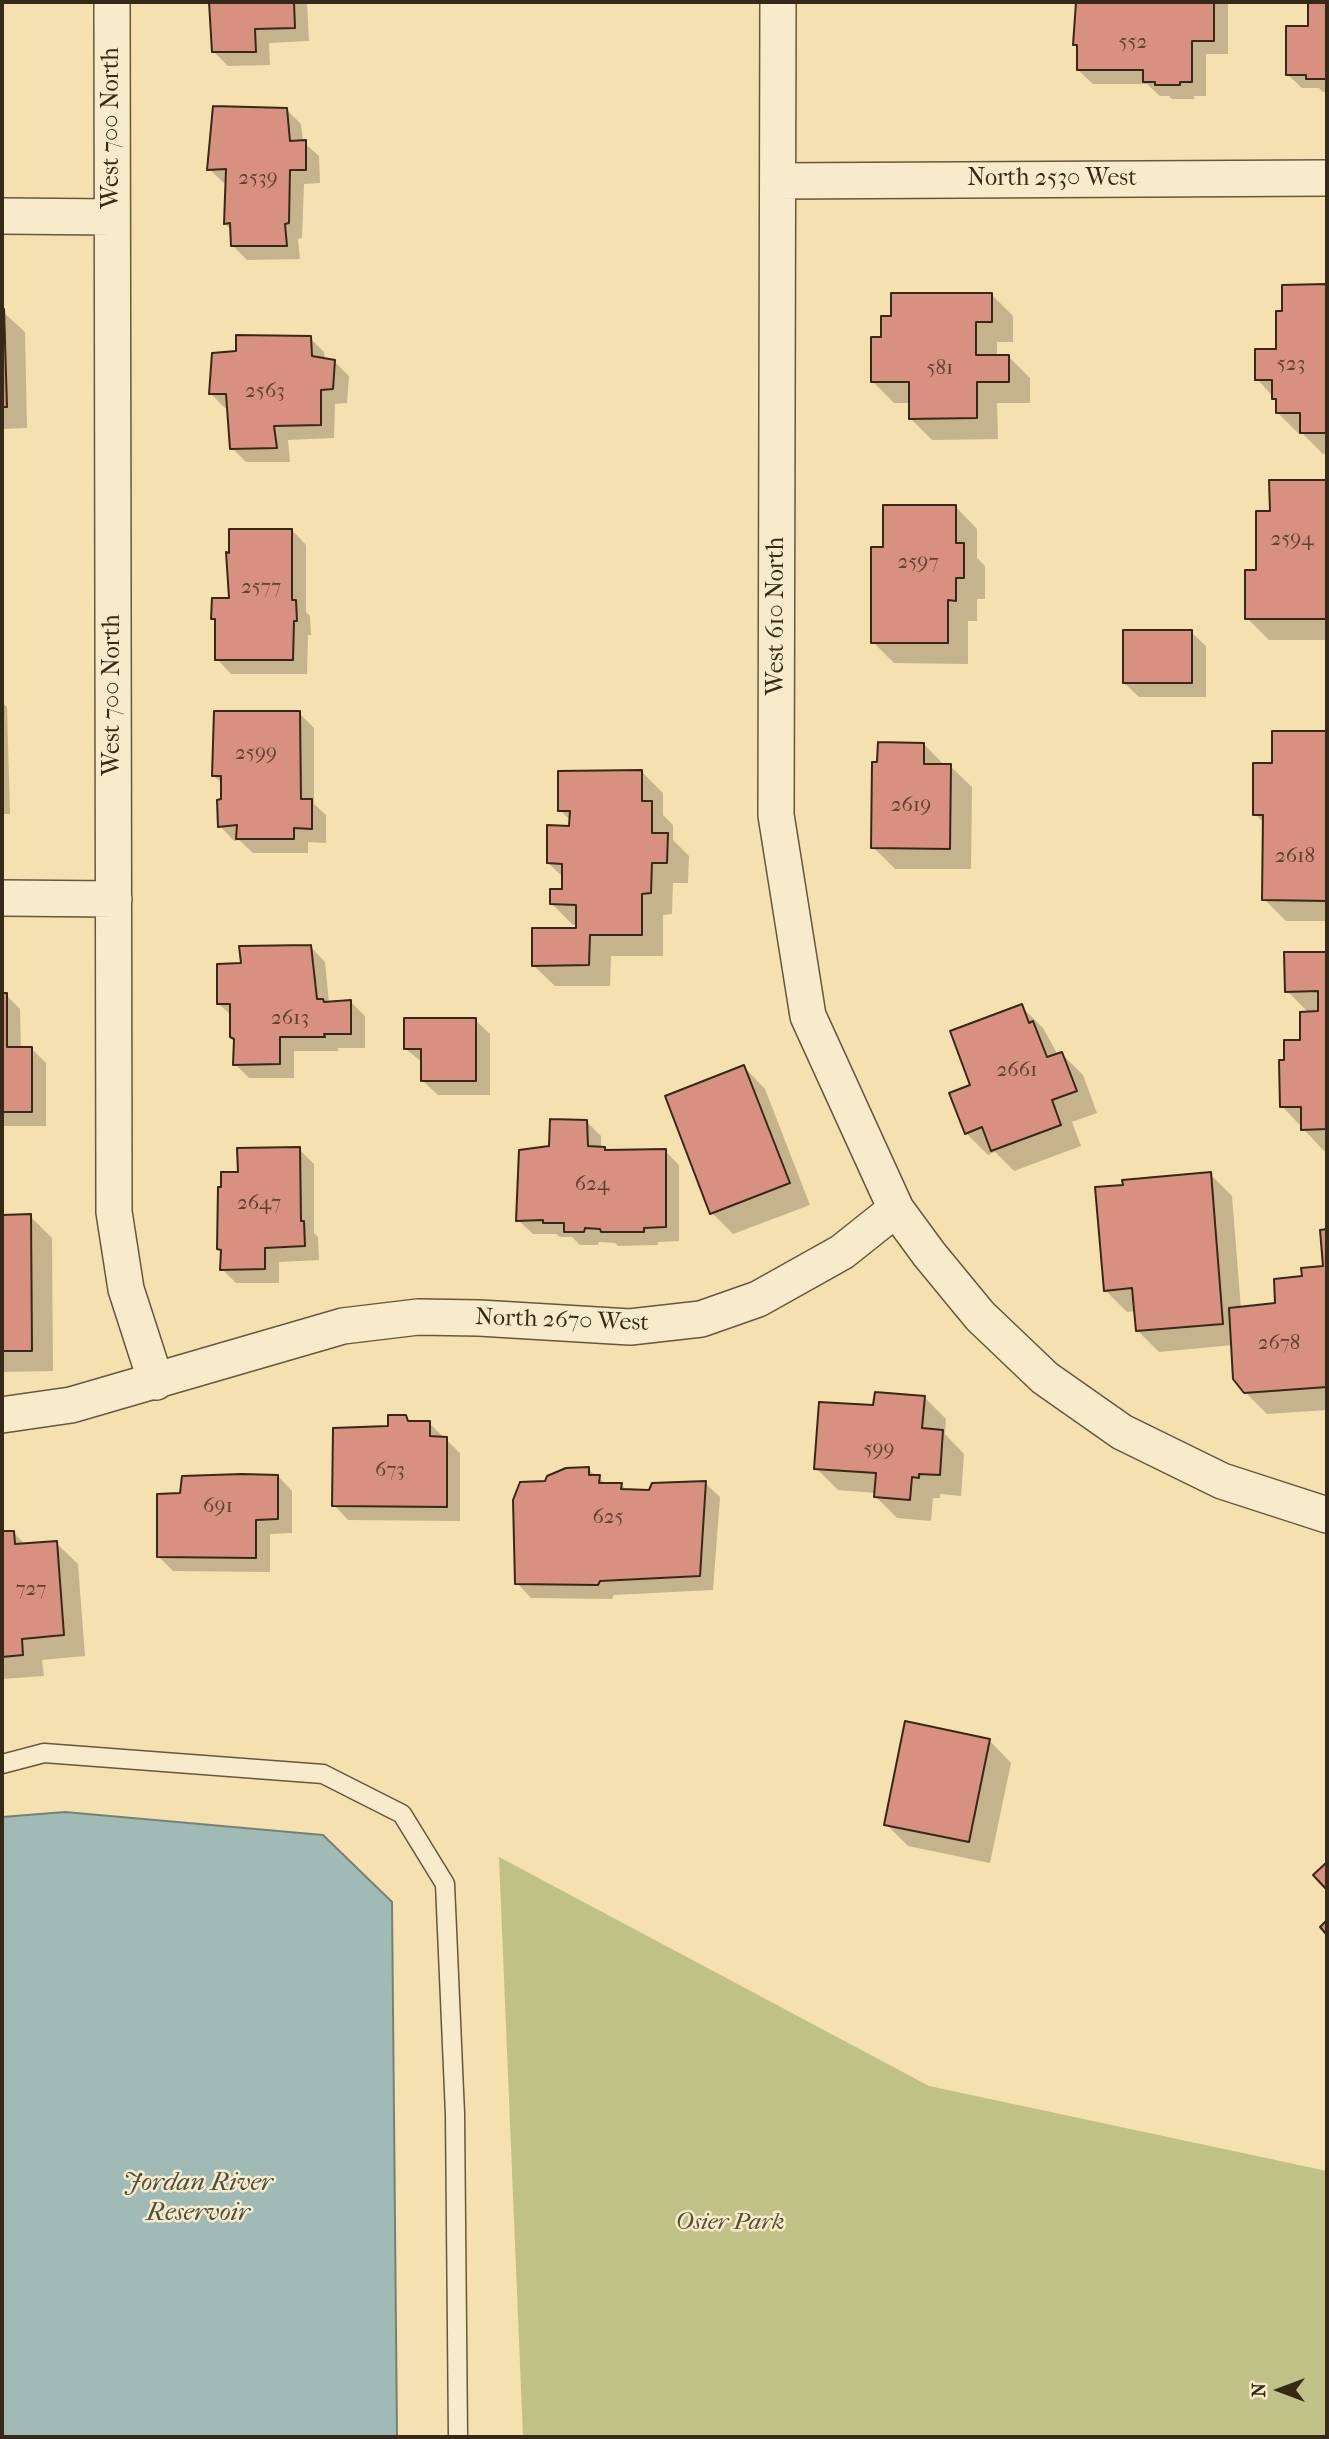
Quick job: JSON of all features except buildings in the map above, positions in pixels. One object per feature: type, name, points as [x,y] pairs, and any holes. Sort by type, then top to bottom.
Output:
[{"type":"street","name":"West 700 North","points":[[112,2],[114,1212],[125,1289],[156,1382]]},
{"type":"street","name":"West 610 North","points":[[778,2],[776,815],[808,1016],[896,1209]]},
{"type":"street","name":"North 2530 West","points":[[778,181],[1327,178]]},
{"type":"street","points":[[2,216],[112,217]]},
{"type":"street","points":[[2,898],[114,899]]},
{"type":"street","points":[[896,1209],[980,1316],[1045,1378],[1122,1432],[1222,1481],[1327,1515]]},
{"type":"street","name":"North 2670 West","points":[[2,1415],[71,1405],[343,1326],[418,1317],[630,1327],[701,1319],[758,1300],[842,1252],[896,1209]]},
{"type":"lane","points":[[2,1764],[44,1753],[323,1773],[402,1814],[445,1884],[455,2114],[458,2437]]},
{"type":"green space","name":"Osier Park","points":[[499,1857],[929,2086],[1327,2171],[1327,2437],[523,2437]]},
{"type":"water","name":"Jordan River Reservoir","points":[[65,1812],[323,1835],[392,1902],[397,2437],[2,2437],[2,1817]]}]
